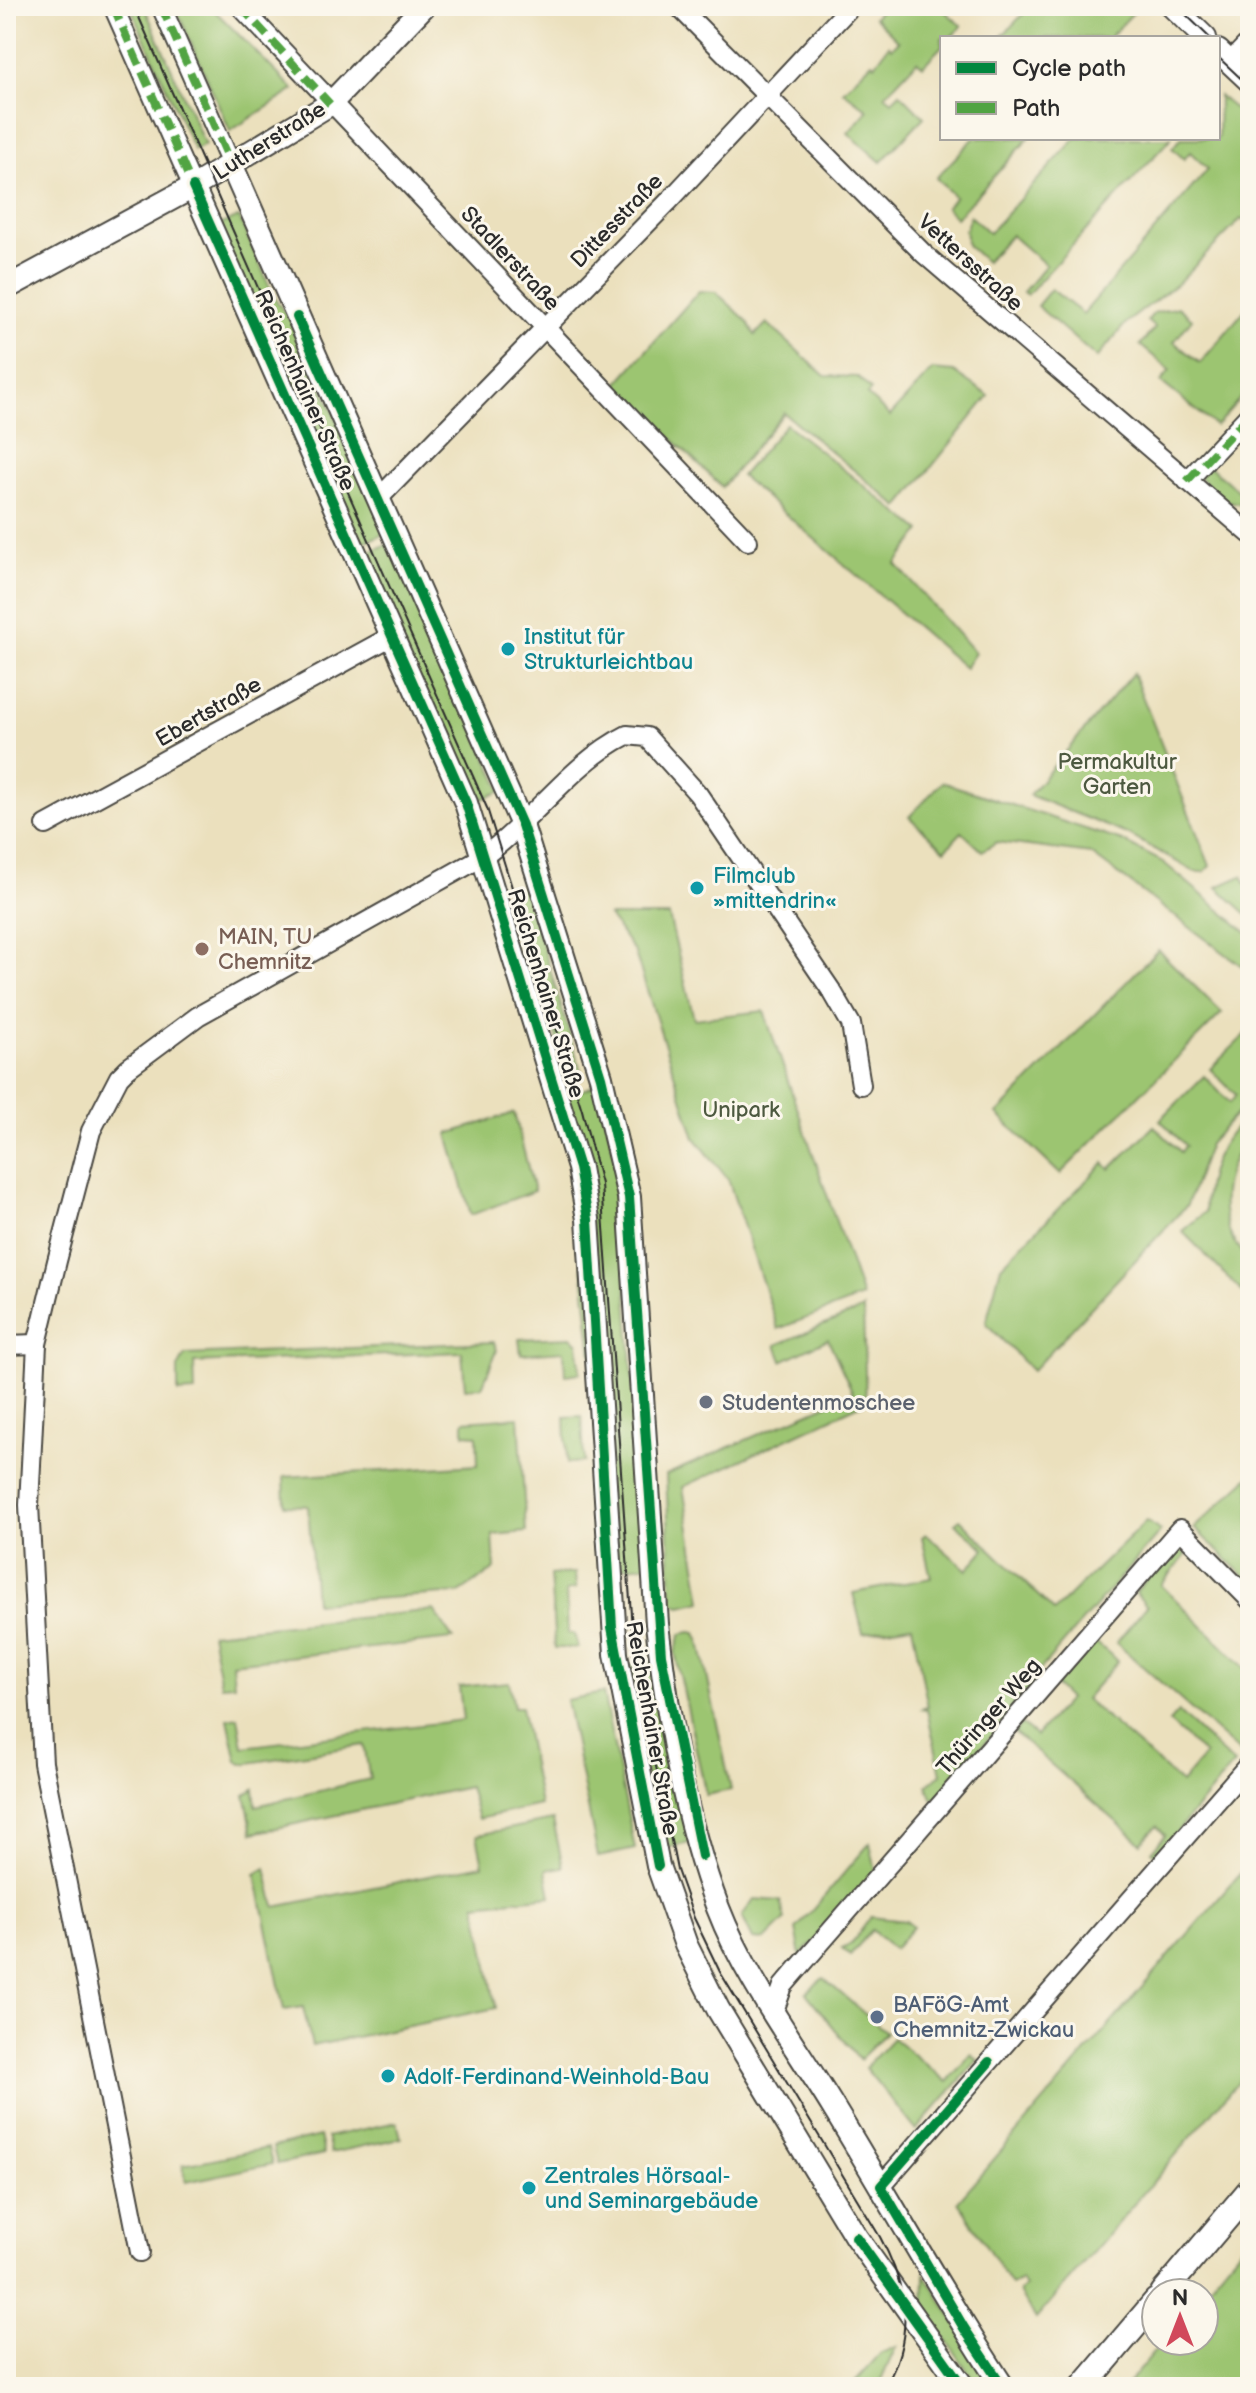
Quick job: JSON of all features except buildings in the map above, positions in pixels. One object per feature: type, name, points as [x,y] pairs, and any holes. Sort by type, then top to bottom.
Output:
[{"type":"main road","points":[[1177,2277],[1250,2190]]},
{"type":"main road","points":[[1083,2387],[1140,2320]]},
{"type":"street","name":"Reichenhainer Straße","points":[[113,6],[466,803],[558,1091],[583,1186],[599,1374],[616,1654],[658,1866],[667,1895],[701,1980],[718,2009],[856,2237],[963,2387]]},
{"type":"street","name":"Reichenhainer Straße","points":[[161,6],[522,825],[601,1077],[627,1179],[657,1624],[665,1689],[689,1806],[719,1911],[774,2011],[964,2328],[1003,2387]]},
{"type":"street","name":"Stadlerstraße","points":[[240,6],[748,541]]},
{"type":"street","name":"Lutherstraße","points":[[6,288],[193,187],[330,104],[424,6]]},
{"type":"street","name":"Vettersstraße","points":[[678,6],[946,275],[1187,481],[1247,525]]},
{"type":"street","name":"Dittesstraße","points":[[379,498],[851,6]]},
{"type":"street","points":[[1172,6],[1203,36]]},
{"type":"street","points":[[1250,41],[1224,56],[1250,81]]},
{"type":"street","points":[[1187,481],[1250,414]]},
{"type":"street","name":"Ebertstraße","points":[[46,825],[392,636]]},
{"type":"street","points":[[140,2252],[43,1763],[29,1505],[37,1344],[91,1131],[119,1077],[148,1050],[198,1016],[484,856],[522,825],[543,801],[627,735],[647,737],[698,794],[833,993],[851,1024],[861,1085]]},
{"type":"street","points":[[6,1345],[37,1344]]},
{"type":"street","name":"Thüringer Weg","points":[[774,2011],[783,1986],[1180,1529],[1250,1600]]},
{"type":"street","points":[[881,2186],[1250,1763]]},
{"type":"green space","points":[[130,6],[144,6],[205,145],[194,150]]},
{"type":"green space","points":[[175,6],[210,6],[294,90],[230,131]]},
{"type":"green space","points":[[884,6],[939,6],[962,26],[952,36],[940,36],[940,48],[923,66],[917,61],[885,95],[892,101],[900,93],[924,117],[881,162],[848,133],[868,110],[843,91],[872,62],[875,65],[889,45],[892,48],[899,41],[874,17]]},
{"type":"green space","points":[[1031,6],[1128,6],[1134,12],[1111,36],[1002,36]]},
{"type":"green space","points":[[1220,97],[1250,122],[1250,225],[1241,219],[1178,283],[1126,323],[1097,358],[1037,306],[1051,289],[1083,314],[1208,169],[1190,152],[1184,159],[1172,148],[1179,140],[1220,140]]},
{"type":"green space","points":[[972,140],[1027,140],[956,218],[946,207],[955,197],[936,178]]},
{"type":"green space","points":[[1074,140],[1169,140],[1027,295],[1023,292],[1046,265],[1011,235],[986,262],[967,245],[965,230],[970,216],[989,233]]},
{"type":"green space","points":[[239,217],[275,299],[297,329],[387,533],[358,544],[217,226]]},
{"type":"green space","points":[[699,291],[716,292],[747,321],[755,335],[767,323],[825,376],[858,377],[871,390],[867,395],[890,416],[932,370],[954,372],[989,396],[899,507],[784,413],[722,487],[616,385]]},
{"type":"green space","points":[[1250,304],[1250,387],[1216,426],[1161,382],[1170,370],[1140,345],[1155,328],[1147,321],[1154,313],[1178,307],[1192,319],[1174,342],[1200,363]]},
{"type":"green space","points":[[786,424],[921,531],[896,564],[975,653],[965,668],[741,476]]},
{"type":"green space","points":[[1208,465],[1249,500],[1235,503],[1215,492],[1198,476]]},
{"type":"green space","points":[[391,543],[502,791],[473,803],[363,554]]},
{"type":"green space","name":"Permakultur Garten","points":[[1133,673],[1210,866],[1204,872],[1195,872],[1129,835],[1029,795]]},
{"type":"green space","points":[[942,782],[1122,841],[1163,862],[1250,935],[1250,972],[1091,854],[997,842],[982,851],[962,832],[945,850],[909,817]]},
{"type":"green space","points":[[1242,876],[1250,893],[1250,917],[1217,887]]},
{"type":"green space","points":[[525,887],[583,1078],[570,1082],[511,892]]},
{"type":"green space","name":"Unipark","points":[[609,916],[669,916],[694,1019],[764,1011],[862,1297],[778,1329],[728,1179],[695,1138],[635,953]]},
{"type":"green space","points":[[1158,950],[1222,1013],[1060,1174],[997,1114]]},
{"type":"green space","points":[[1250,1030],[1250,1099],[1209,1144],[1187,1205],[1032,1371],[986,1323],[1001,1266],[1104,1163],[1110,1169],[1154,1126],[1181,1152],[1186,1146],[1160,1120],[1204,1076],[1230,1103],[1236,1095],[1210,1069]]},
{"type":"green space","points":[[597,1085],[618,1169],[646,1565],[615,1568],[564,1096]]},
{"type":"green space","points":[[514,1113],[534,1191],[471,1215],[448,1134]]},
{"type":"green space","points":[[1250,1114],[1250,1137],[1234,1158],[1229,1171],[1224,1210],[1231,1236],[1250,1266],[1250,1300],[1182,1231],[1205,1212],[1208,1184],[1216,1158],[1230,1134]]},
{"type":"green space","points":[[863,1309],[866,1402],[683,1487],[702,1601],[681,1606],[672,1603],[666,1475],[853,1393],[828,1339],[782,1361],[776,1345]]},
{"type":"green space","points":[[572,1337],[578,1343],[580,1373],[565,1375],[564,1351],[521,1354],[519,1339]]},
{"type":"green space","points":[[494,1342],[497,1350],[482,1387],[465,1388],[462,1352],[194,1363],[195,1392],[178,1393],[178,1368],[185,1355]]},
{"type":"green space","points":[[582,1416],[584,1462],[567,1463],[565,1417]]},
{"type":"green space","points":[[519,1417],[526,1532],[493,1535],[495,1569],[459,1593],[315,1603],[308,1506],[285,1505],[284,1477],[478,1465],[477,1435],[464,1434],[464,1421]]},
{"type":"green space","points":[[1250,1476],[1250,1581],[1194,1528]]},
{"type":"green space","points":[[960,1519],[1054,1611],[1146,1521],[1161,1531],[1039,1671],[1039,1680],[937,1799],[932,1798],[927,1785],[941,1774],[927,1710],[920,1709],[928,1707],[912,1625],[863,1633],[853,1593],[931,1578],[922,1537],[926,1534],[967,1570],[985,1549],[955,1523]]},
{"type":"green space","points":[[1175,1545],[1186,1555],[1161,1585],[1250,1673],[1250,1748],[1243,1755],[1116,1643],[1147,1606],[1135,1593]]},
{"type":"green space","points":[[575,1573],[576,1589],[566,1591],[568,1634],[574,1634],[578,1648],[555,1648],[550,1575]]},
{"type":"green space","points":[[434,1610],[453,1639],[232,1663],[234,1684],[221,1685],[211,1633]]},
{"type":"green space","points":[[696,1633],[700,1642],[731,1790],[706,1795],[675,1652],[681,1634]]},
{"type":"green space","points":[[1092,1639],[1118,1661],[1085,1699],[1181,1783],[1205,1755],[1169,1722],[1178,1712],[1234,1764],[1157,1855],[1152,1851],[1165,1835],[1157,1826],[1141,1843],[1014,1732],[1021,1724],[1036,1736],[1069,1699],[1053,1683]]},
{"type":"green space","points":[[654,1662],[690,1843],[661,1849],[624,1666]]},
{"type":"green space","points":[[509,1682],[514,1707],[521,1707],[540,1805],[478,1819],[469,1787],[253,1833],[245,1795],[254,1789],[256,1806],[370,1779],[364,1745],[242,1764],[237,1761],[228,1719],[238,1717],[243,1747],[463,1720],[459,1687]]},
{"type":"green space","points":[[603,1693],[635,1849],[598,1857],[566,1700]]},
{"type":"green space","points":[[553,1820],[563,1867],[546,1870],[551,1896],[476,1904],[496,2008],[312,2046],[303,2007],[284,2010],[256,1874],[266,1868],[275,1907],[483,1865],[477,1835]]},
{"type":"green space","points":[[870,1843],[876,1872],[801,1956],[796,1929]]},
{"type":"green space","points":[[1250,1862],[1250,2068],[1036,2319],[1019,2292],[1025,2287],[1021,2280],[1011,2285],[958,2201]]},
{"type":"green space","points":[[754,1899],[780,1901],[785,1920],[765,1940],[753,1939],[742,1916]]},
{"type":"green space","points":[[871,1917],[906,1921],[913,1927],[894,1949],[872,1930],[850,1955],[842,1948],[851,1944]]},
{"type":"green space","points":[[823,1978],[886,2032],[860,2060],[806,1993]]},
{"type":"green space","points":[[893,2038],[947,2082],[971,2054],[978,2060],[916,2130],[865,2068]]},
{"type":"green space","points":[[397,2122],[401,2138],[331,2153],[327,2137]]},
{"type":"green space","points":[[320,2136],[324,2154],[277,2164],[273,2147]]},
{"type":"green space","points":[[268,2148],[272,2164],[186,2182],[183,2165]]},
{"type":"green space","points":[[1250,2236],[1250,2387],[1125,2387],[1150,2357],[1220,2357],[1220,2277],[1216,2277]]},
{"type":"green space","points":[[925,2274],[996,2387],[979,2387],[924,2307]]},
{"type":"green space","points":[[896,2347],[878,2387],[850,2387],[881,2353]]},
{"type":"tram line","points":[[134,6],[487,808],[582,1110],[601,1184],[634,1658],[677,1870],[694,1918],[720,1972],[880,2237],[897,2275],[902,2293],[904,2330],[895,2368],[885,2387]]},
{"type":"tram line","points":[[1177,6],[1208,36]]},
{"type":"tram line","points":[[1220,59],[1250,87]]},
{"type":"marked path","points":[[113,6],[193,187]]},
{"type":"marked path","points":[[161,6],[231,164]]},
{"type":"marked path","points":[[240,6],[330,104]]},
{"type":"marked path","points":[[1187,481],[1250,414]]},
{"type":"cycle path","points":[[193,187],[466,803],[579,1168],[588,1219],[612,1627],[658,1866]]},
{"type":"cycle path","points":[[297,317],[522,825],[601,1077],[629,1197],[661,1655],[702,1856]]},
{"type":"cycle path","points":[[989,2062],[881,2186],[964,2328],[1003,2387]]},
{"type":"cycle path","points":[[856,2237],[963,2387]]},
{"type":"place","name":"Institut für Strukturleichtbau","points":[[508,649]]},
{"type":"place","name":"Filmclub »mittendrin«","points":[[697,888]]},
{"type":"place","name":"MAIN, TU Chemnitz","points":[[202,949]]},
{"type":"place","name":"Studentenmoschee","points":[[706,1402]]},
{"type":"place","name":"BAFöG-Amt Chemnitz-Zwickau","points":[[877,2017]]},
{"type":"place","name":"Adolf-Ferdinand-Weinhold-Bau","points":[[388,2076]]},
{"type":"place","name":"Zentrales Hörsaal- und Seminargebäude","points":[[529,2188]]}]
